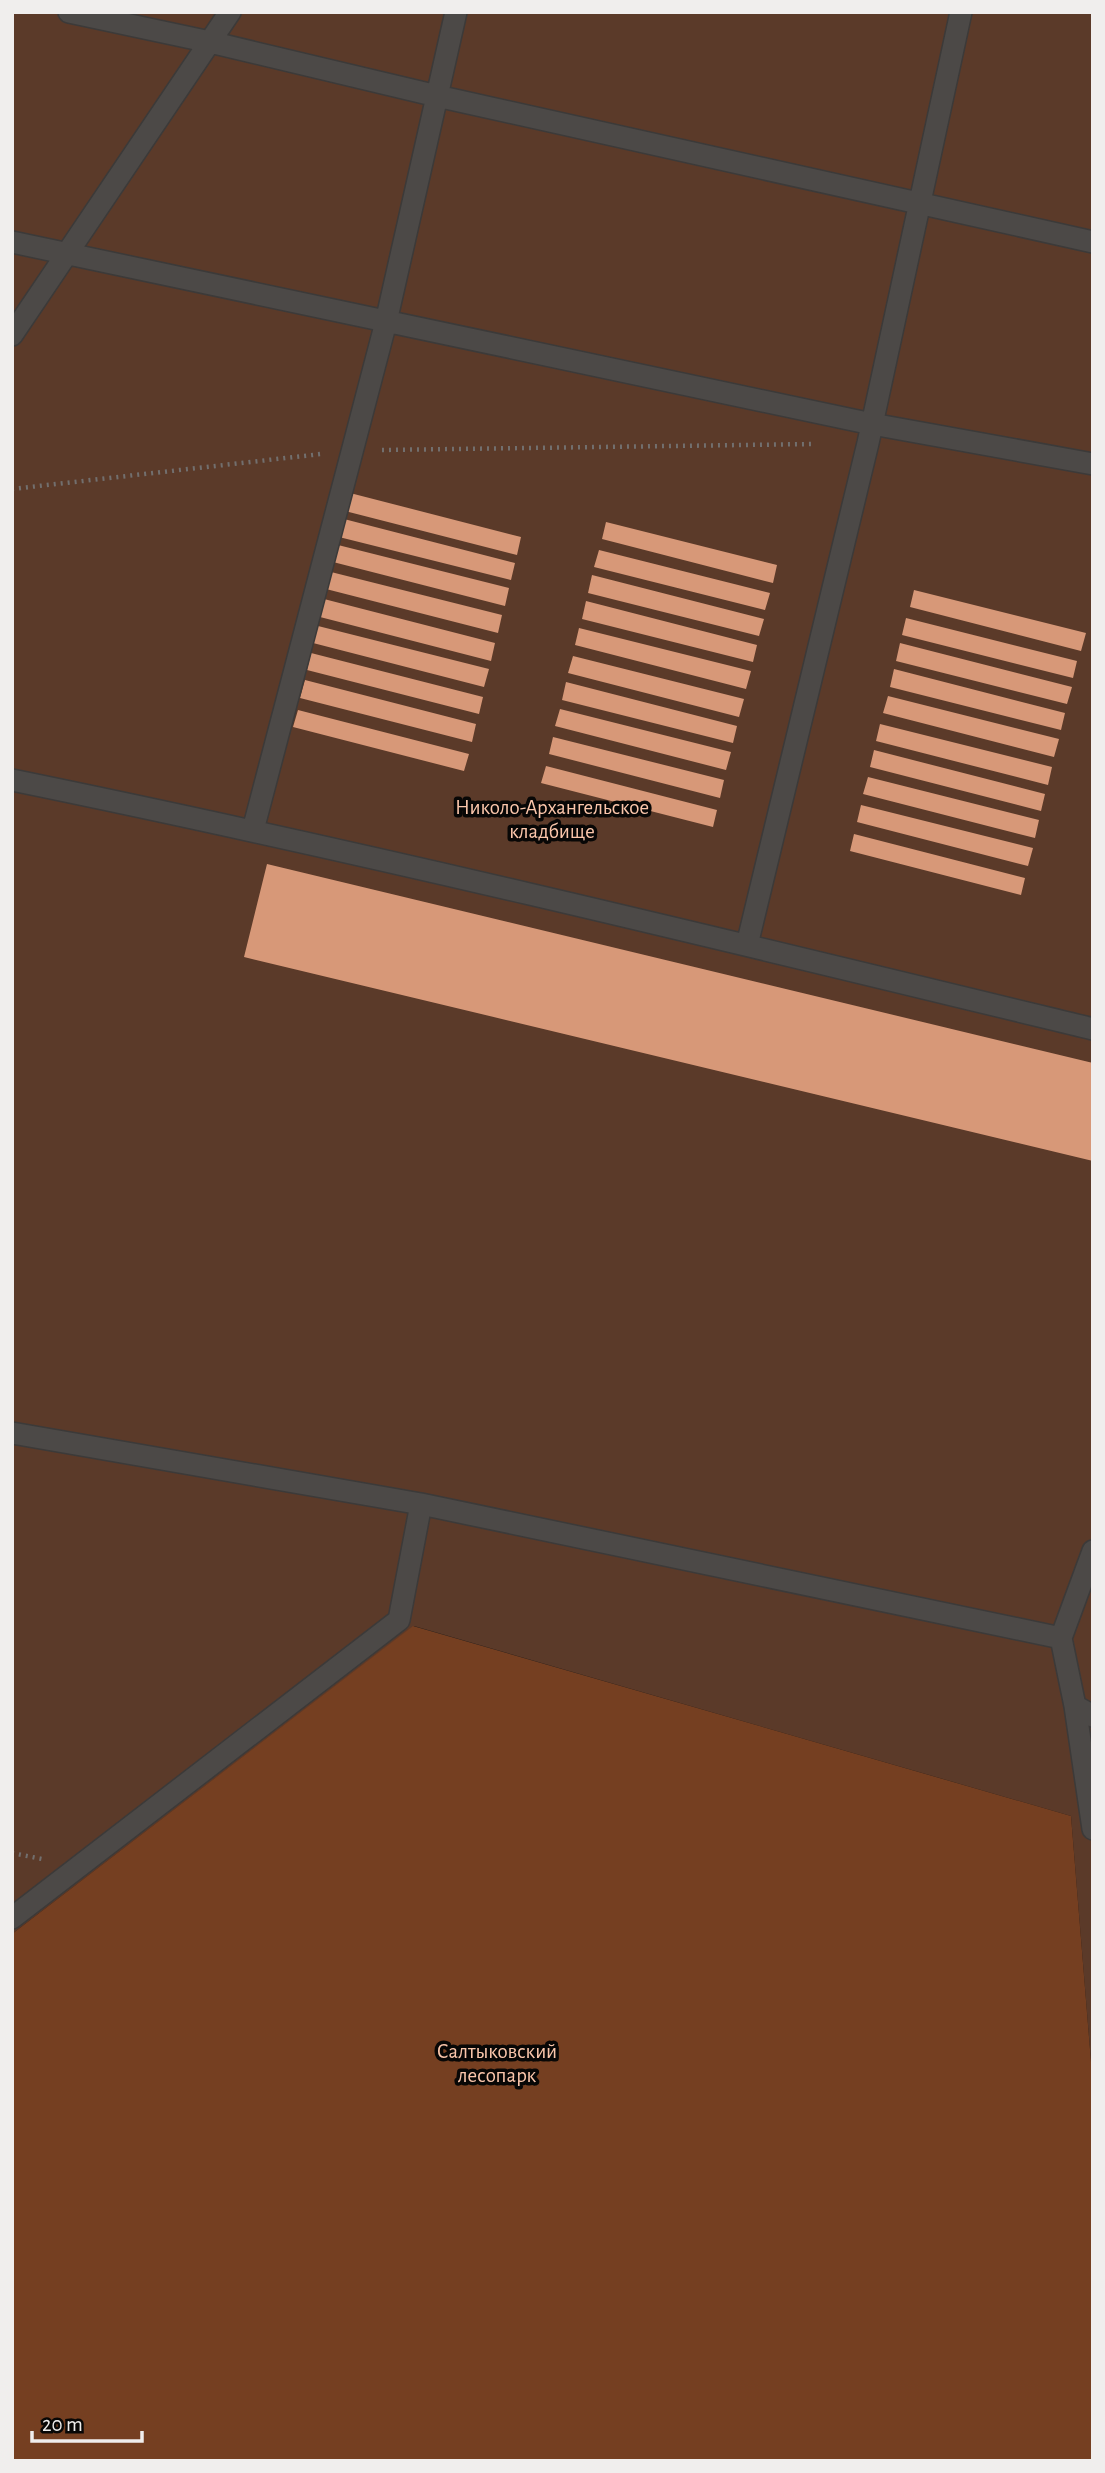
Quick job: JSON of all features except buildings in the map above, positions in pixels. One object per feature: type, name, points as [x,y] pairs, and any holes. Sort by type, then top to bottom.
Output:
[{"type":"lane","points":[[69,12],[1093,242]]},
{"type":"lane","points":[[12,335],[230,12]]},
{"type":"lane","points":[[253,830],[386,322],[456,12]]},
{"type":"lane","points":[[747,945],[870,434],[961,12]]},
{"type":"lane","points":[[12,242],[386,322],[870,434],[1093,464]]},
{"type":"lane","points":[[12,780],[253,830],[1093,1029]]},
{"type":"lane","points":[[12,1433],[421,1504],[1061,1638]]},
{"type":"lane","points":[[12,1918],[399,1620],[421,1504]]},
{"type":"lane","points":[[1093,1551],[1061,1638],[1084,1711],[1093,1829]]},
{"type":"path","points":[[12,489],[352,450],[870,434]]},
{"type":"green space","name":"Николо-Архангельское кладбище","points":[[12,12],[1093,12],[1093,2086],[1071,1816],[414,1626],[12,1934]]},
{"type":"green space","name":"Салтыковский лесопарк","points":[[413,1626],[1071,1816],[1093,2086],[1093,2461],[12,2461],[12,1934]]}]
